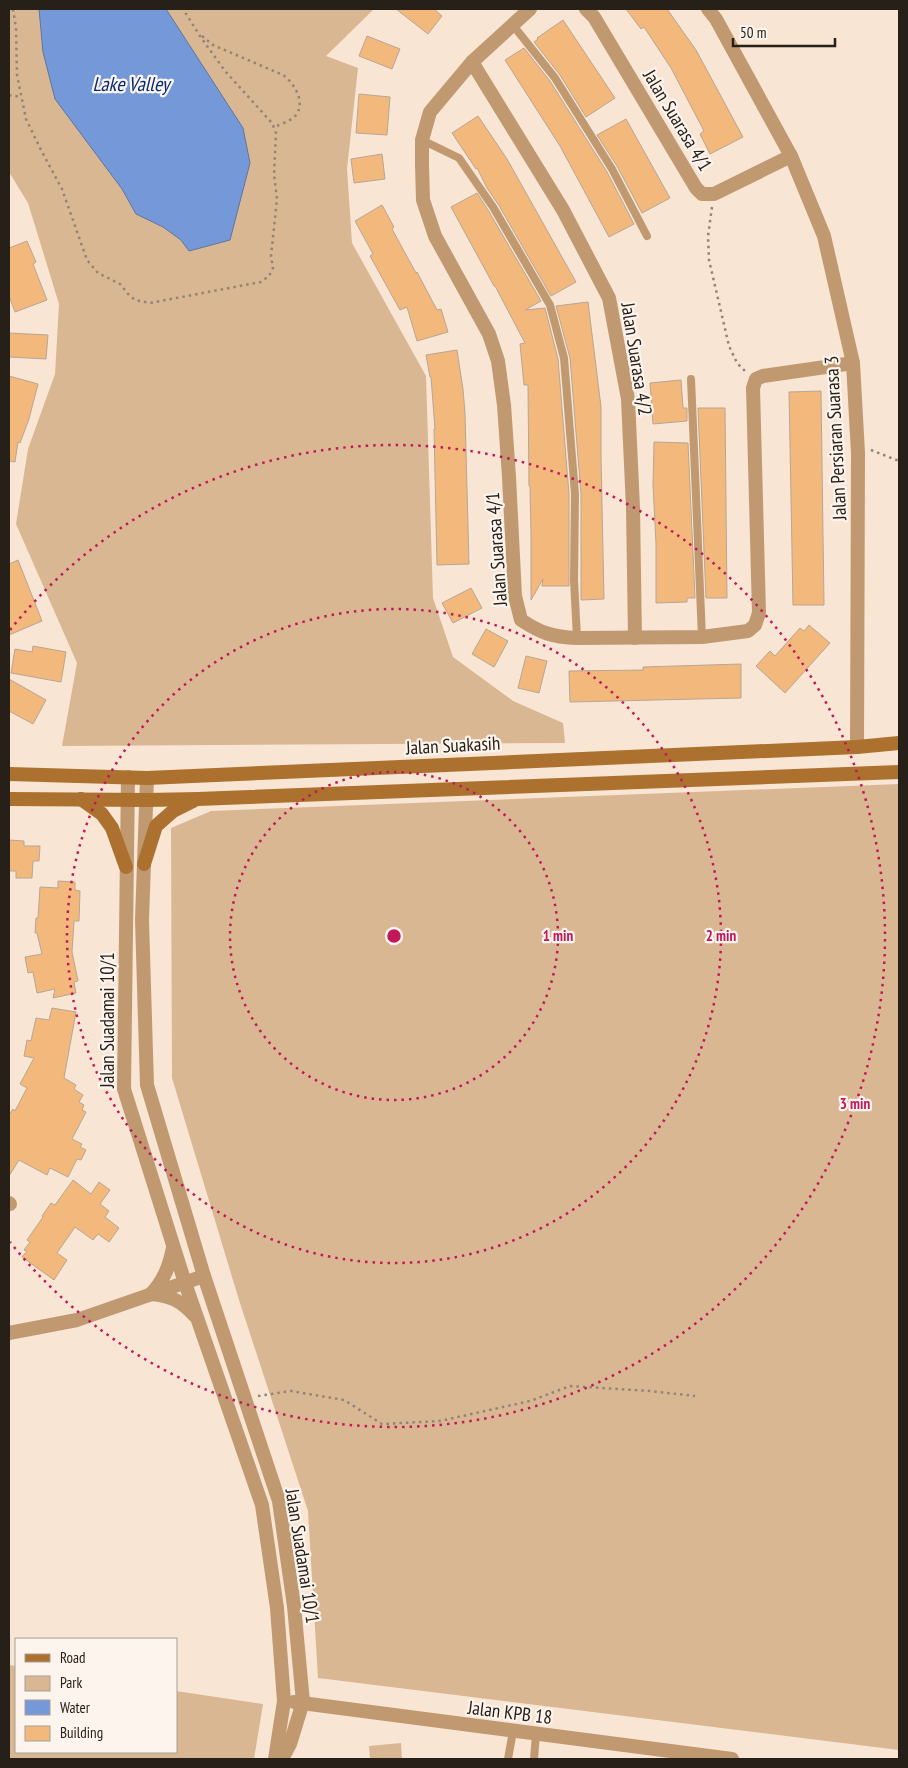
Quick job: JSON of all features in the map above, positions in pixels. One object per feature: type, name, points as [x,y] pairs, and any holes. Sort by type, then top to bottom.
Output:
[{"type":"main road","name":"Jalan Suakasih","points":[[9,774],[147,778],[899,743]]},
{"type":"main road","points":[[9,799],[147,800],[899,772]]},
{"type":"main road","points":[[144,864],[156,826],[173,811],[198,798]]},
{"type":"main road","points":[[80,799],[102,814],[112,828],[126,866]]},
{"type":"street","name":"Jalan Suarasa 4/1","points":[[530,9],[472,62],[446,91],[430,112],[422,140],[423,200],[435,236],[489,334],[498,361],[504,405],[515,596],[521,620],[540,632],[577,638],[702,637],[748,631],[755,625],[759,613],[754,388],[756,379]]},
{"type":"street","name":"Jalan Suarasa 4/1","points":[[586,9],[594,17],[696,188],[702,194],[714,194],[791,156]]},
{"type":"street","name":"Jalan Persiaran Suarasa 3","points":[[708,9],[716,19],[791,156],[824,236],[853,363],[858,453],[856,746]]},
{"type":"street","name":"Jalan Suarasa 4/2","points":[[472,62],[563,210],[609,298],[628,398],[633,508],[634,638]]},
{"type":"street","points":[[756,379],[764,376],[853,363]]},
{"type":"street","name":"Jalan Suadamai 10/1","points":[[128,778],[124,1090],[185,1283],[262,1505],[277,1608],[284,1701],[275,1759]]},
{"type":"street","name":"Jalan Suadamai 10/1","points":[[147,778],[142,920],[147,1085],[204,1276],[278,1500],[294,1606],[303,1702],[290,1744],[282,1759]]},
{"type":"street","points":[[151,1294],[160,1284],[169,1267],[173,1244]]},
{"type":"street","points":[[9,1333],[77,1320],[204,1276]]},
{"type":"street","points":[[151,1294],[166,1295],[183,1303],[198,1318]]},
{"type":"street","name":"Jalan KPB 18","points":[[284,1701],[732,1759]]},
{"type":"lane","points":[[512,24],[555,78],[612,169],[647,236]]},
{"type":"lane","points":[[422,140],[459,158],[493,207],[550,305],[564,358],[575,494],[574,580],[577,638]]},
{"type":"lane","points":[[691,379],[702,637]]},
{"type":"lane","points":[[508,1759],[513,1732]]},
{"type":"lane","points":[[534,1759],[536,1734]]},
{"type":"path","points":[[13,9],[16,28],[17,75],[26,119],[62,189],[87,260],[98,273],[120,284],[135,300],[150,303],[262,282],[269,276],[273,268],[271,256],[277,199],[274,175],[276,133],[274,127],[253,100],[225,71],[198,34],[183,9]]},
{"type":"path","points":[[198,34],[213,45],[284,75],[288,79],[299,97],[297,114],[291,120],[274,127]]},
{"type":"path","points":[[9,95],[21,97]]},
{"type":"path","points":[[714,194],[708,236],[709,260],[729,346],[737,363],[756,379]]},
{"type":"path","points":[[858,453],[872,450],[899,462]]},
{"type":"path","points":[[244,1398],[290,1391],[344,1400],[382,1424],[440,1421],[530,1401],[570,1386],[695,1396]]},
{"type":"green space","points":[[9,9],[374,9],[326,56],[358,68],[347,169],[352,243],[426,376],[433,598],[453,657],[513,701],[563,723],[565,743],[62,746],[77,663],[16,524],[28,449],[55,374],[59,304],[28,203],[9,172]]},
{"type":"green space","points":[[899,784],[899,1750],[318,1678],[308,1511],[239,1300],[172,1078],[171,828],[211,811]]},
{"type":"green space","points":[[9,1665],[15,1666],[15,1753],[178,1753],[178,1691],[263,1704],[254,1759],[9,1759]]},
{"type":"green space","points":[[401,1743],[402,1759],[370,1759],[369,1746]]},
{"type":"water","name":"Lake Valley","points":[[39,9],[166,9],[243,128],[250,163],[230,240],[189,251],[181,240],[163,227],[136,214],[122,189],[55,99],[43,52]]},
{"type":"building","points":[[396,9],[434,9],[442,16],[428,34]]},
{"type":"building","points":[[626,9],[667,9],[696,50],[743,137],[710,154],[700,134],[704,131],[671,68],[644,27],[641,29]]},
{"type":"building","points":[[563,20],[615,98],[586,117],[560,75],[534,42]]},
{"type":"building","points":[[367,36],[400,49],[392,69],[359,56]]},
{"type":"building","points":[[524,48],[550,81],[607,172],[634,224],[609,237],[560,146],[505,60]]},
{"type":"building","points":[[359,94],[390,97],[387,135],[356,133]]},
{"type":"building","points":[[478,116],[507,159],[576,282],[551,296],[477,168],[452,133]]},
{"type":"building","points":[[626,119],[670,198],[642,213],[617,166],[597,135]]},
{"type":"building","points":[[382,154],[385,179],[354,183],[351,159]]},
{"type":"building","points":[[477,193],[541,301],[525,310],[545,308],[558,359],[569,494],[569,586],[542,586],[543,579],[531,600],[528,385],[524,385],[520,344],[525,343],[451,207]]},
{"type":"building","points":[[382,205],[394,227],[392,229],[416,273],[437,310],[441,309],[448,332],[417,341],[407,307],[400,310],[370,256],[373,254],[355,221]]},
{"type":"building","points":[[27,241],[36,262],[33,264],[47,300],[15,312],[9,296],[9,248]]},
{"type":"building","points":[[588,302],[601,407],[604,599],[581,600],[581,494],[570,358],[556,306]]},
{"type":"building","points":[[9,333],[48,335],[46,359],[9,357]]},
{"type":"building","points":[[457,350],[465,413],[469,564],[437,565],[435,429],[431,377],[426,355]]},
{"type":"building","points":[[9,376],[38,384],[29,419],[20,443],[18,442],[15,462],[9,461]]},
{"type":"building","points":[[681,380],[683,408],[687,408],[687,421],[653,424],[650,383]]},
{"type":"building","points":[[821,391],[824,605],[793,605],[789,392]]},
{"type":"building","points":[[698,408],[725,408],[727,598],[706,598]]},
{"type":"building","points":[[654,442],[688,443],[695,598],[687,598],[687,602],[656,603],[653,484]]},
{"type":"building","points":[[18,560],[42,621],[9,635],[9,564]]},
{"type":"building","points":[[471,588],[482,608],[453,623],[442,603]]},
{"type":"building","points":[[809,625],[830,643],[785,693],[756,666],[770,651],[775,656],[800,628],[804,631]]},
{"type":"building","points":[[486,629],[508,641],[494,667],[472,654]]},
{"type":"building","points":[[33,646],[66,652],[61,682],[11,673],[15,649],[32,652]]},
{"type":"building","points":[[526,656],[547,661],[539,693],[518,688]]},
{"type":"building","points":[[741,664],[741,698],[570,702],[569,671],[643,670],[643,667]]},
{"type":"building","points":[[9,679],[46,700],[33,724],[9,711]]},
{"type":"building","points":[[9,840],[24,841],[24,846],[40,846],[39,861],[33,861],[32,878],[16,878],[16,871],[9,871]]},
{"type":"building","points":[[58,881],[75,882],[75,890],[80,891],[79,921],[74,921],[72,952],[78,981],[74,982],[76,993],[53,998],[55,989],[37,993],[33,972],[28,973],[25,957],[42,954],[37,933],[35,933],[40,887],[58,888]]},
{"type":"building","points":[[52,1008],[76,1012],[64,1078],[76,1085],[74,1089],[83,1095],[79,1102],[84,1105],[82,1110],[86,1112],[72,1139],[82,1144],[80,1147],[86,1150],[81,1160],[77,1159],[68,1177],[50,1168],[47,1175],[19,1160],[9,1176],[9,1115],[13,1109],[15,1111],[27,1088],[20,1084],[34,1058],[24,1056],[27,1040],[31,1041],[36,1018],[49,1020]]},
{"type":"building","points":[[73,1180],[91,1194],[99,1182],[110,1190],[100,1204],[109,1211],[105,1217],[119,1228],[109,1242],[98,1234],[93,1240],[75,1227],[57,1253],[67,1260],[54,1280],[22,1257],[27,1251],[24,1250],[30,1242],[27,1240],[42,1216],[51,1203],[55,1205]]}]
